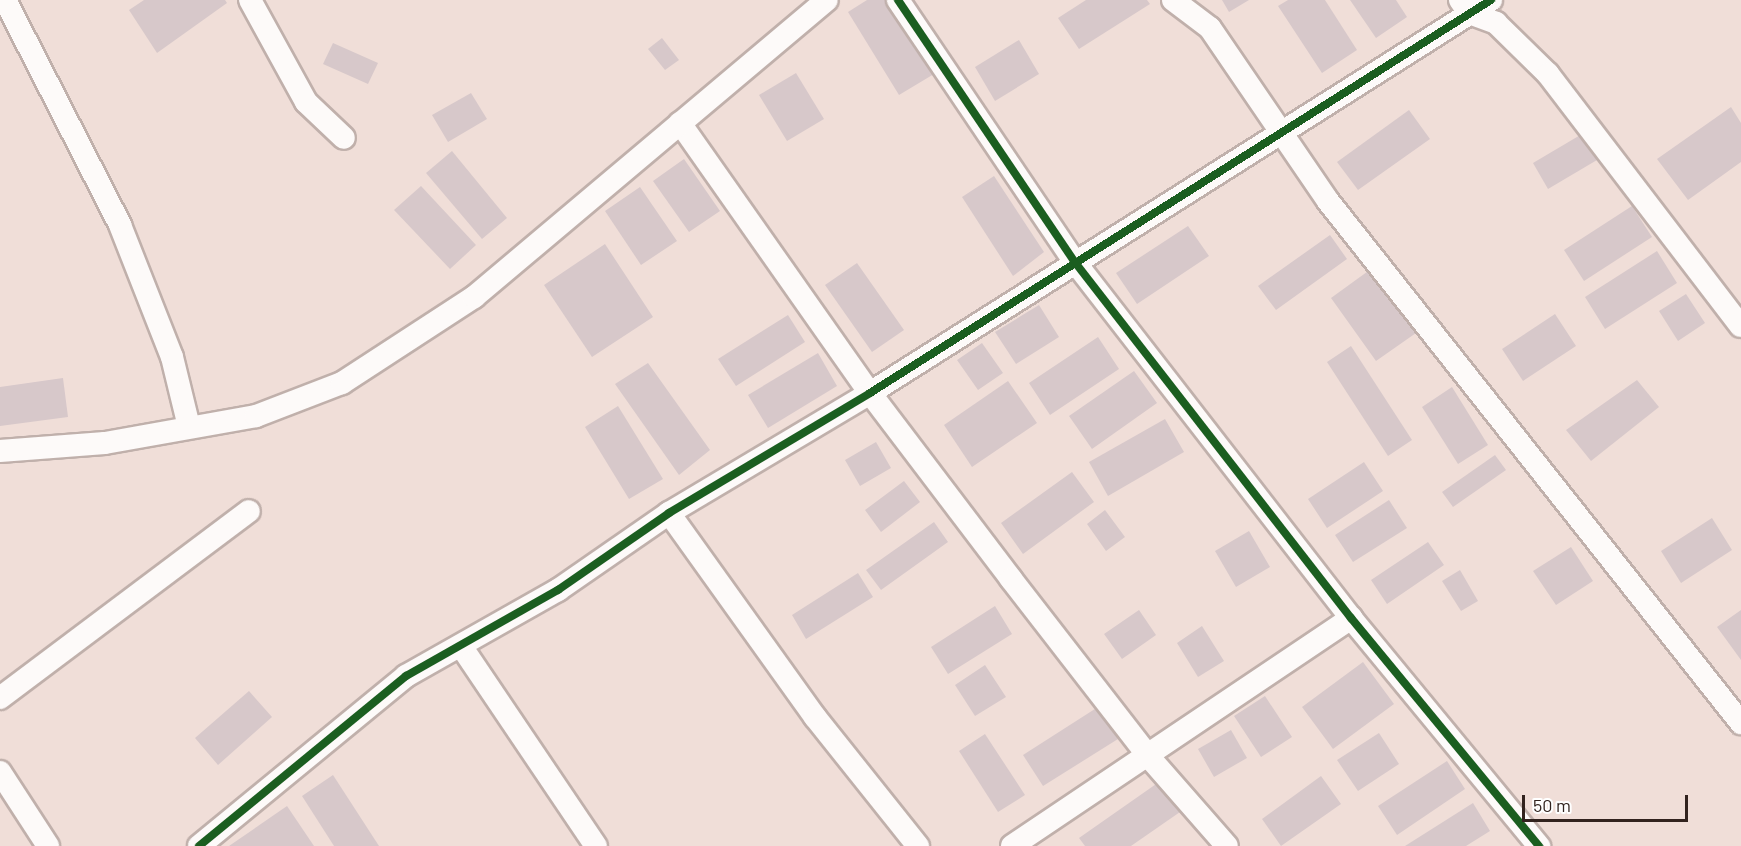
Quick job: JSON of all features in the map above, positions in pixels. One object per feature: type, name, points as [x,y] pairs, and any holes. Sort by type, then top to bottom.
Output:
[{"type":"street","points":[[5,0],[120,225],[172,357],[189,427]]},
{"type":"street","points":[[250,0],[306,102],[344,138]]},
{"type":"street","points":[[0,451],[105,443],[256,416],[342,382],[474,297],[580,213],[680,123],[827,0]]},
{"type":"street","points":[[898,0],[1074,261],[1351,618],[1539,846]]},
{"type":"street","points":[[1173,0],[1210,28],[1280,134],[1585,532],[1741,723]]},
{"type":"street","points":[[199,846],[355,715],[406,676],[558,590],[669,513],[870,393],[1074,261],[1280,134],[1464,6],[1491,0]]},
{"type":"street","points":[[1464,6],[1496,23],[1548,74],[1741,326]]},
{"type":"street","points":[[680,123],[870,393],[1149,758],[1227,846]]},
{"type":"street","points":[[0,698],[249,511]]},
{"type":"street","points":[[669,513],[815,717],[918,846]]},
{"type":"street","points":[[1011,846],[1149,758],[1351,618]]},
{"type":"street","points":[[461,646],[596,846]]},
{"type":"street","points":[[0,772],[48,846]]},
{"type":"building","points":[[144,0],[225,0],[227,3],[157,53],[129,10]]},
{"type":"building","points":[[867,0],[888,0],[934,74],[899,95],[848,12]]},
{"type":"building","points":[[1086,0],[1147,0],[1150,4],[1079,49],[1058,18]]},
{"type":"building","points":[[1222,0],[1249,0],[1229,12]]},
{"type":"building","points":[[1288,0],[1325,0],[1357,50],[1322,73],[1278,6]]},
{"type":"building","points":[[1350,0],[1396,0],[1407,17],[1376,38]]},
{"type":"building","points":[[662,38],[679,60],[665,70],[648,49]]},
{"type":"building","points":[[1019,40],[1039,74],[995,101],[975,67]]},
{"type":"building","points":[[333,43],[378,63],[368,84],[323,64]]},
{"type":"building","points":[[796,73],[824,119],[787,141],[759,95]]},
{"type":"building","points":[[471,93],[487,119],[448,142],[432,115]]},
{"type":"building","points":[[1731,107],[1741,123],[1741,162],[1688,200],[1657,159]]},
{"type":"building","points":[[1409,110],[1430,139],[1358,190],[1337,162]]},
{"type":"building","points":[[1582,134],[1597,160],[1548,189],[1533,163]]},
{"type":"building","points":[[452,151],[507,218],[482,239],[426,173]]},
{"type":"building","points":[[684,159],[720,211],[689,232],[653,181]]},
{"type":"building","points":[[994,176],[1044,252],[1013,276],[962,197]]},
{"type":"building","points":[[421,186],[476,245],[450,269],[394,210]]},
{"type":"building","points":[[640,187],[677,241],[641,265],[605,211]]},
{"type":"building","points":[[1632,206],[1652,237],[1584,281],[1564,250]]},
{"type":"building","points":[[1188,226],[1209,256],[1137,304],[1116,273]]},
{"type":"building","points":[[1330,235],[1347,259],[1276,310],[1258,286]]},
{"type":"building","points":[[605,244],[653,317],[592,357],[544,285]]},
{"type":"building","points":[[1657,251],[1677,283],[1605,329],[1585,297]]},
{"type":"building","points":[[857,263],[904,330],[872,352],[825,285]]},
{"type":"building","points":[[1371,269],[1416,333],[1376,361],[1331,298]]},
{"type":"building","points":[[1686,294],[1705,323],[1678,341],[1659,311]]},
{"type":"building","points":[[1039,305],[1059,337],[1016,364],[995,332]]},
{"type":"building","points":[[1555,314],[1576,346],[1523,381],[1502,349]]},
{"type":"building","points":[[788,315],[805,342],[736,386],[718,359]]},
{"type":"building","points":[[1098,337],[1119,369],[1050,415],[1029,383]]},
{"type":"building","points":[[982,343],[1003,373],[978,390],[957,360]]},
{"type":"building","points":[[1351,346],[1412,440],[1388,456],[1327,362]]},
{"type":"building","points":[[818,353],[837,386],[768,428],[748,395]]},
{"type":"building","points":[[648,363],[710,450],[679,475],[615,384]]},
{"type":"building","points":[[1134,371],[1157,403],[1092,449],[1069,416]]},
{"type":"building","points":[[63,378],[68,417],[0,426],[0,387]]},
{"type":"building","points":[[1637,380],[1659,407],[1591,461],[1566,430]]},
{"type":"building","points":[[1008,381],[1037,423],[972,467],[944,425]]},
{"type":"building","points":[[1452,387],[1488,445],[1458,464],[1422,407]]},
{"type":"building","points":[[618,406],[663,479],[629,499],[585,427]]},
{"type":"building","points":[[1165,419],[1184,452],[1108,496],[1089,462]]},
{"type":"building","points":[[876,442],[891,468],[860,486],[845,460]]},
{"type":"building","points":[[1495,455],[1506,470],[1453,507],[1442,492]]},
{"type":"building","points":[[1364,462],[1383,491],[1327,528],[1308,499]]},
{"type":"building","points":[[1072,472],[1094,502],[1023,554],[1001,523]]},
{"type":"building","points":[[904,481],[920,502],[881,532],[865,510]]},
{"type":"building","points":[[1389,500],[1407,528],[1353,562],[1335,535]]},
{"type":"building","points":[[1105,510],[1125,537],[1106,551],[1087,524]]},
{"type":"building","points":[[1712,518],[1732,550],[1681,583],[1661,551]]},
{"type":"building","points":[[934,522],[948,542],[881,590],[866,570]]},
{"type":"building","points":[[1249,531],[1270,567],[1236,587],[1215,551]]},
{"type":"building","points":[[1428,542],[1444,565],[1387,604],[1371,580]]},
{"type":"building","points":[[1571,547],[1593,581],[1556,605],[1533,571]]},
{"type":"building","points":[[1460,570],[1478,601],[1461,611],[1442,581]]},
{"type":"building","points":[[858,573],[873,597],[806,639],[792,615]]},
{"type":"building","points":[[995,606],[1012,634],[948,674],[931,647]]},
{"type":"building","points":[[1139,610],[1156,635],[1122,659],[1104,634]]},
{"type":"building","points":[[1741,610],[1741,660],[1717,627]]},
{"type":"building","points":[[1202,626],[1224,661],[1198,677],[1177,643]]},
{"type":"building","points":[[1363,662],[1394,704],[1333,749],[1302,707]]},
{"type":"building","points":[[985,665],[1006,697],[975,716],[955,685]]},
{"type":"building","points":[[249,691],[272,717],[218,765],[195,738]]},
{"type":"building","points":[[1265,696],[1292,737],[1261,757],[1234,716]]},
{"type":"building","points":[[1098,707],[1118,739],[1043,786],[1023,755]]},
{"type":"building","points":[[1231,730],[1247,758],[1214,777],[1198,749]]},
{"type":"building","points":[[1379,733],[1399,764],[1358,791],[1337,760]]},
{"type":"building","points":[[985,734],[1025,795],[998,812],[959,751]]},
{"type":"building","points":[[1447,761],[1465,789],[1397,835],[1378,806]]},
{"type":"building","points":[[333,775],[379,846],[334,846],[302,796]]},
{"type":"building","points":[[1321,776],[1341,804],[1281,846],[1262,819]]},
{"type":"building","points":[[1159,782],[1180,812],[1131,846],[1085,846],[1079,838]]},
{"type":"building","points":[[1473,803],[1490,831],[1466,846],[1405,846]]},
{"type":"building","points":[[287,806],[314,846],[229,846]]},
{"type":"cycle path","points":[[898,0],[1074,261],[1351,618],[1539,846]]},
{"type":"cycle path","points":[[199,846],[406,676],[558,590],[669,513],[870,393],[1491,0]]}]
